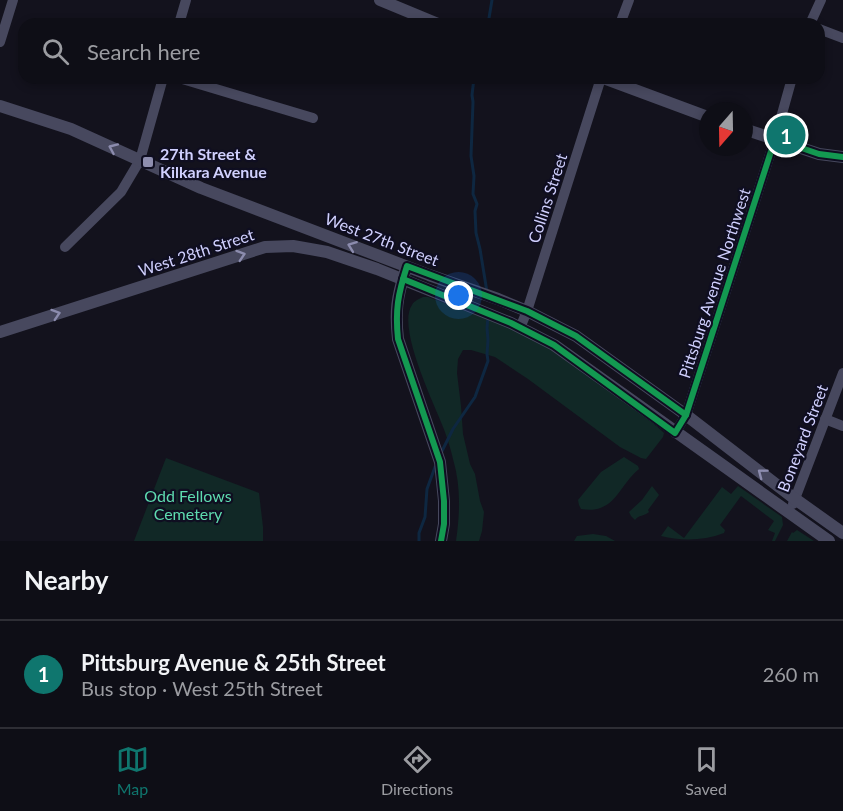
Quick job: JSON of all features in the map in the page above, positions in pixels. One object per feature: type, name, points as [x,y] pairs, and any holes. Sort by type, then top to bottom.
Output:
[{"type":"street","points":[[0,42],[13,0]]},
{"type":"street","points":[[180,18],[186,0]]},
{"type":"street","points":[[380,0],[424,18]]},
{"type":"street","points":[[622,18],[629,0]]},
{"type":"street","points":[[813,18],[821,0]]},
{"type":"street","points":[[825,31],[843,38]]},
{"type":"street","points":[[65,247],[121,192],[140,160],[161,84]]},
{"type":"street","points":[[199,84],[313,118]]},
{"type":"street","name":"Collins Street","points":[[520,328],[600,84]]},
{"type":"street","points":[[618,84],[699,114]]},
{"type":"street","name":"Pittsburg Avenue Northwest","points":[[675,433],[686,415],[790,84]]},
{"type":"street","name":"West 27th Street","points":[[0,106],[71,129],[201,188],[527,311],[576,336],[843,533]]},
{"type":"street","points":[[753,132],[819,154],[843,157]]},
{"type":"street","name":"West 28th Street","points":[[0,332],[265,247],[293,246],[327,252],[403,279]]},
{"type":"street","points":[[407,266],[398,300],[396,318],[398,339],[440,462],[444,501],[441,541]]},
{"type":"street","name":"West 27th Street","points":[[403,279],[520,328],[554,345],[829,541]]},
{"type":"street","name":"Boneyard Street","points":[[789,513],[843,373]]},
{"type":"street","points":[[825,419],[843,426]]},
{"type":"green space","points":[[423,297],[511,328],[548,348],[651,421],[664,433],[663,437],[646,459],[641,458],[620,447],[495,357],[463,350],[458,359],[457,373],[463,434],[484,512],[479,541],[456,541],[459,500],[456,469],[445,432],[419,368],[409,331],[408,316],[412,305]]},
{"type":"green space","points":[[624,457],[639,469],[609,503],[592,510],[581,509],[578,500],[601,472]]},
{"type":"green space","name":"Odd Fellows Cemetery","points":[[166,458],[259,493],[263,541],[134,541]]},
{"type":"green space","points":[[652,486],[659,495],[648,510],[649,512],[635,520],[629,512]]},
{"type":"green space","points":[[738,486],[782,517],[783,525],[775,541],[772,541],[775,533],[768,530],[774,521],[741,496],[720,525],[725,530],[724,533],[708,538],[692,539],[661,536],[668,526],[684,538],[722,487],[731,494]]},
{"type":"green space","points":[[797,530],[814,541],[787,541],[792,532]]},
{"type":"green space","points":[[593,534],[606,536],[615,541],[574,541],[577,536]]},
{"type":"waterway","points":[[489,18],[492,0]]},
{"type":"waterway","points":[[473,84],[471,156],[474,176],[473,194],[477,204],[476,233],[487,292]]},
{"type":"waterway","points":[[441,453],[453,429],[475,397],[488,361],[488,316]]},
{"type":"waterway","points":[[419,541],[419,533],[425,517],[427,489],[435,467]]},
{"type":"cycle path","points":[[403,279],[511,323],[554,345],[675,433],[686,415],[775,139],[819,154],[843,157]]},
{"type":"cycle path","points":[[441,541],[444,501],[440,462],[398,339],[398,302],[407,266],[527,311],[576,336],[686,415]]},
{"type":"place","name":"Pittsburg Avenue & 25th Street","points":[[786,135]]},
{"type":"place","name":"27th Street & Kilkara Avenue","points":[[148,162]]}]
